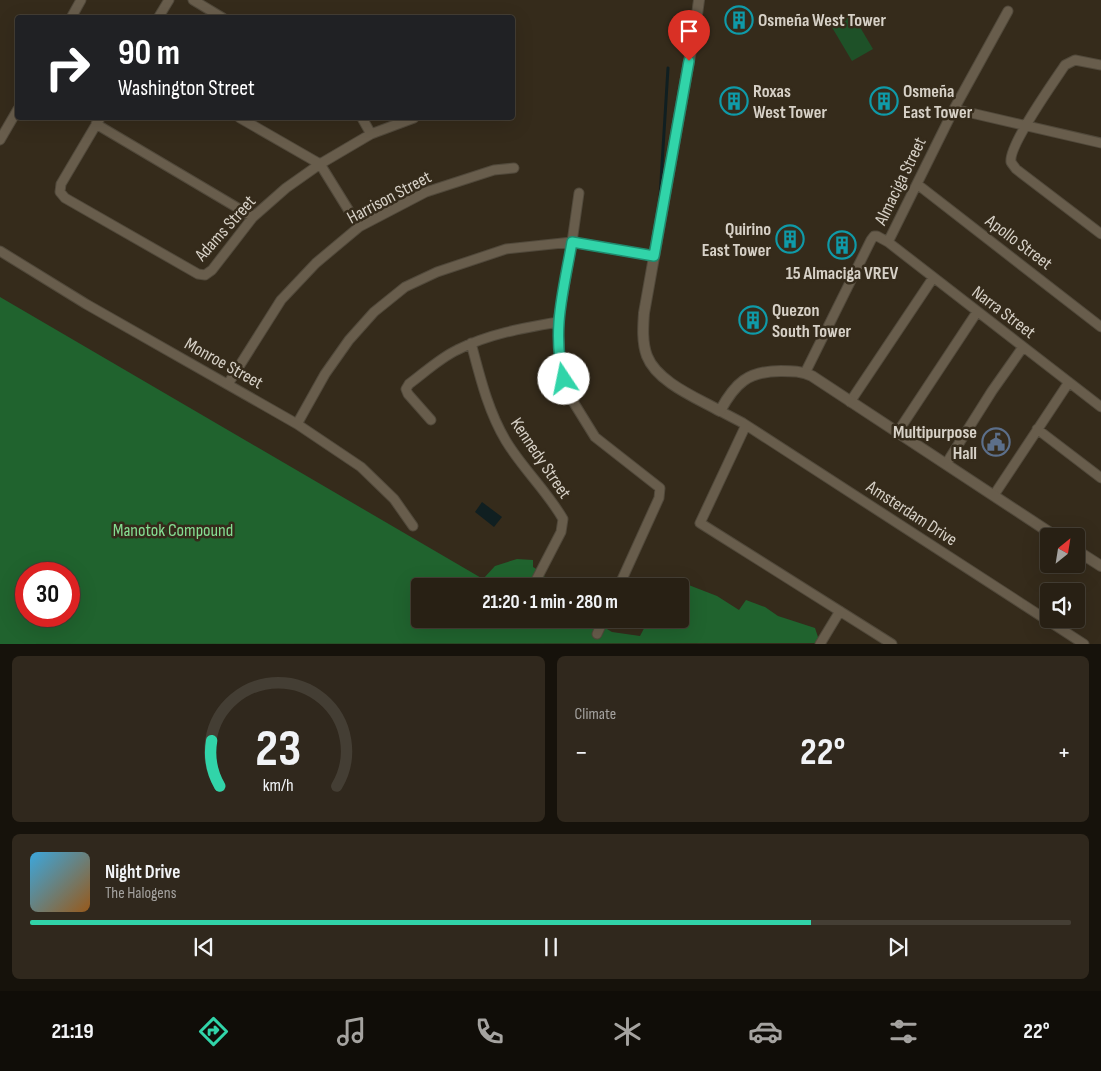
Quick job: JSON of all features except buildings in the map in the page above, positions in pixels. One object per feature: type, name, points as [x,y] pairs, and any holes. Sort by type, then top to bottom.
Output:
[{"type":"street","points":[[73,15],[81,0]]},
{"type":"street","points":[[160,15],[169,0]]},
{"type":"street","points":[[193,0],[218,15]]},
{"type":"street","points":[[699,0],[644,314],[643,334],[647,356],[660,374],[680,389],[720,411],[730,393],[748,377],[765,371],[805,373],[1043,528]]},
{"type":"street","name":"Almaciga Street","points":[[805,373],[871,240],[874,236],[877,236],[888,242],[954,109],[1008,10]]},
{"type":"street","points":[[1101,65],[1075,60],[1065,65],[1025,125],[1012,155],[1011,162],[1016,169],[1101,234]]},
{"type":"street","points":[[954,109],[1101,143]]},
{"type":"street","points":[[0,140],[15,115]]},
{"type":"street","points":[[243,120],[320,164],[360,227]]},
{"type":"street","points":[[363,120],[370,134]]},
{"type":"street","name":"Adams Street","points":[[98,121],[61,184],[60,192],[65,198],[126,234],[198,274],[205,275],[212,270],[253,217],[286,188],[320,164],[370,134],[408,120]]},
{"type":"street","points":[[98,121],[253,217]]},
{"type":"street","name":"Harrison Street","points":[[228,384],[282,300],[316,263],[360,227],[426,192],[494,170],[514,168]]},
{"type":"street","name":"Apollo Street","points":[[917,184],[1101,327]]},
{"type":"street","points":[[578,193],[572,242],[558,322],[560,363],[568,395],[589,430],[654,481],[660,488],[659,498],[623,578]]},
{"type":"street","points":[[297,424],[325,374],[349,340],[374,312],[405,287],[437,272],[506,249],[572,242],[654,256]]},
{"type":"street","name":"Narra Street","points":[[888,242],[1101,407]]},
{"type":"street","name":"Monroe Street","points":[[0,251],[86,304],[297,424],[361,467],[394,499],[413,526]]},
{"type":"street","points":[[850,402],[933,278]]},
{"type":"street","points":[[897,432],[977,312]]},
{"type":"street","points":[[431,420],[408,394],[406,389],[409,384],[455,351],[471,343],[505,332],[558,322]]},
{"type":"street","name":"Kennedy Street","points":[[471,343],[487,402],[506,440],[526,472],[549,498],[563,519],[561,532],[537,578]]},
{"type":"street","points":[[946,464],[992,391],[1023,347]]},
{"type":"street","points":[[994,496],[1069,382]]},
{"type":"street","name":"Amsterdam Drive","points":[[720,411],[746,425],[1084,644]]},
{"type":"street","points":[[746,425],[700,522],[892,644]]},
{"type":"street","points":[[1037,429],[1101,478]]},
{"type":"street","points":[[1085,556],[1101,566]]},
{"type":"street","points":[[820,644],[840,611]]},
{"type":"street","points":[[597,634],[600,628]]},
{"type":"green space","points":[[851,12],[873,49],[852,61],[830,24]]},
{"type":"green space","name":"Manotok Compound","points":[[0,297],[481,578],[411,578],[411,628],[605,628],[612,632],[640,636],[644,628],[689,628],[689,585],[717,596],[739,610],[746,600],[765,607],[778,616],[815,628],[820,643],[0,644]]},
{"type":"green space","name":"Manotok Compound","points":[[517,559],[533,560],[533,567],[543,573],[545,578],[484,578],[495,566]]},
{"type":"shaded area","points":[[482,502],[502,517],[494,527],[475,512]]},
{"type":"waterway","points":[[660,197],[668,68]]},
{"type":"place","name":"Osmeña West Tower","points":[[739,20]]},
{"type":"place","name":"Roxas West Tower","points":[[734,101]]},
{"type":"place","name":"Osmeña East Tower","points":[[884,101]]},
{"type":"place","name":"Quirino East Tower","points":[[790,239]]},
{"type":"place","name":"15 Almaciga VREV","points":[[842,245]]},
{"type":"place","name":"Quezon South Tower","points":[[753,320]]},
{"type":"place","name":"Multipurpose Hall","points":[[996,442]]},
{"type":"route","points":[[564,379],[560,363],[558,322],[572,242],[654,256],[689,61]]}]
